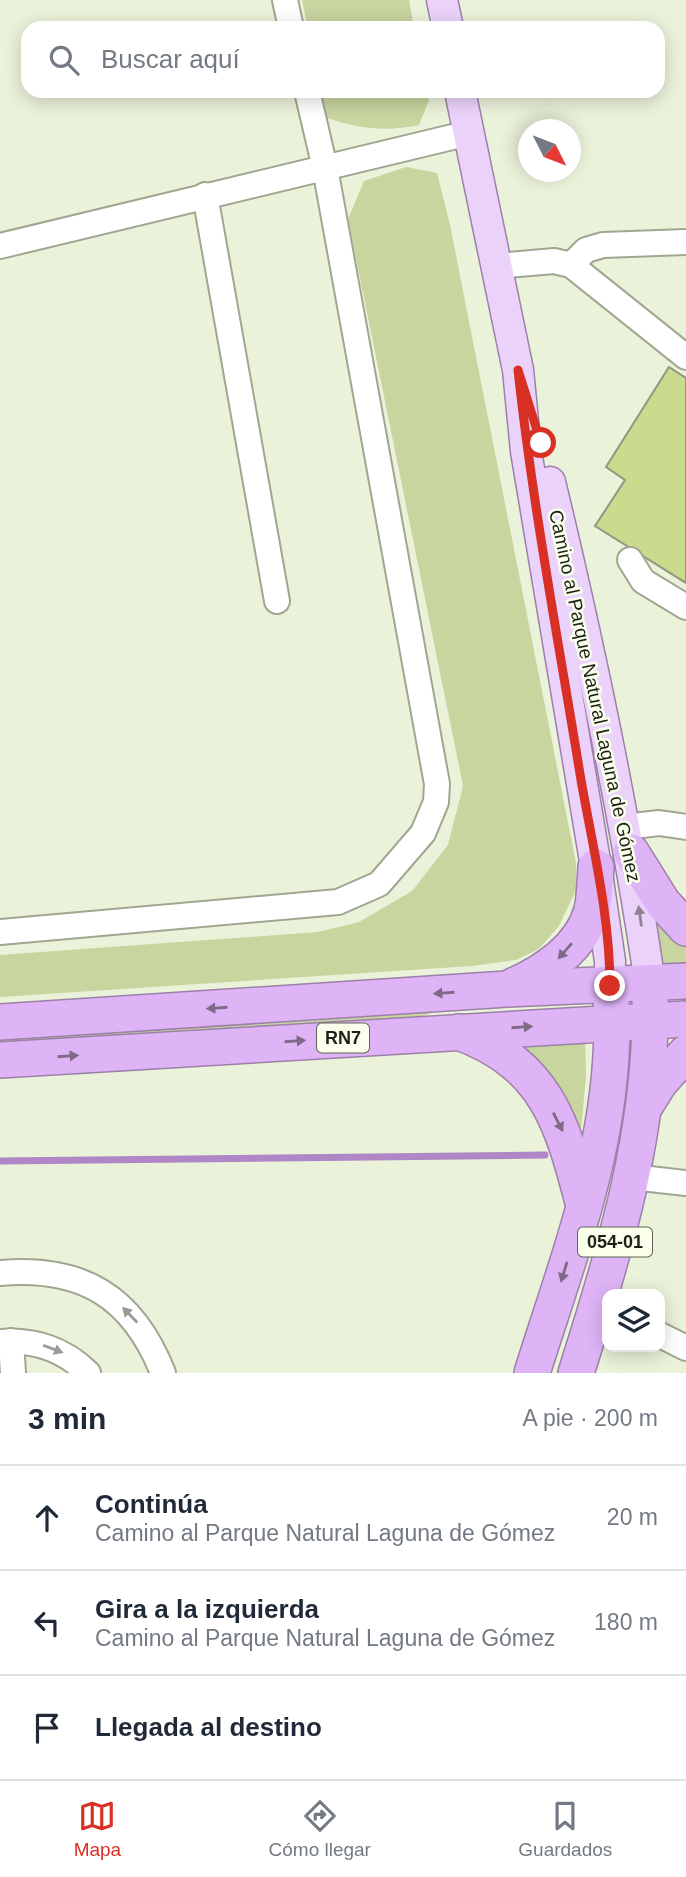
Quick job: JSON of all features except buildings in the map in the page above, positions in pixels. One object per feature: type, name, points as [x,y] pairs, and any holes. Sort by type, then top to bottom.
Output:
[{"type":"highway","points":[[628,840],[663,903],[686,928]]},
{"type":"highway","points":[[507,989],[551,967],[585,926],[592,909],[596,867]]},
{"type":"highway","name":"RN7","points":[[0,1022],[507,989],[686,981]]},
{"type":"highway","name":"054-01","points":[[607,1289],[644,1109],[651,1021],[650,983]]},
{"type":"highway","name":"054-01","points":[[532,1373],[584,1206],[602,1135],[612,1021],[610,986]]},
{"type":"highway","name":"RN7","points":[[0,1060],[612,1021],[686,1019]]},
{"type":"highway","points":[[456,1031],[490,1044],[515,1062],[540,1089],[563,1129],[584,1206]]},
{"type":"highway","points":[[644,1109],[660,1082],[686,1053]]},
{"type":"highway","name":"054-01","points":[[576,1373],[602,1308]]},
{"type":"main road","points":[[442,0],[446,21]]},
{"type":"main road","name":"Camino al Parque Natural Laguna de Gómez","points":[[462,98],[518,370],[541,443],[587,637],[628,840],[650,983]]},
{"type":"main road","name":"Camino al Parque Natural Laguna de Gómez","points":[[518,370],[526,451],[596,867],[610,961],[610,986]]},
{"type":"street","points":[[285,0],[290,21]]},
{"type":"street","points":[[0,932],[338,902],[379,884],[423,833],[436,802],[437,784],[325,168],[309,98]]},
{"type":"street","points":[[0,246],[469,133]]},
{"type":"street","points":[[205,195],[276,601]]},
{"type":"street","points":[[570,265],[586,250],[603,245],[686,242]]},
{"type":"street","points":[[496,266],[554,261],[570,265],[686,357]]},
{"type":"street","points":[[630,560],[643,581],[686,607]]},
{"type":"street","points":[[628,840],[659,823],[686,827]]},
{"type":"street","points":[[632,1177],[686,1183]]},
{"type":"street","points":[[0,1273],[41,1274],[74,1280],[110,1295],[136,1319],[153,1346],[163,1373]]},
{"type":"street","points":[[665,1338],[686,1348]]},
{"type":"street","points":[[13,1373],[6,1341],[43,1345],[66,1354],[88,1373]]},
{"type":"green space","points":[[302,0],[409,0],[413,21],[306,21]]},
{"type":"green space","points":[[323,98],[429,100],[419,125],[373,128],[327,118]]},
{"type":"green space","points":[[406,167],[437,173],[450,225],[576,863],[576,890],[559,926],[539,949],[516,960],[472,966],[0,997],[0,955],[318,932],[359,922],[412,891],[448,845],[463,786],[348,219],[364,181]]},
{"type":"green space","points":[[654,907],[686,941],[686,965],[660,967]]},
{"type":"green space","points":[[444,1009],[404,1022],[0,1049],[0,1034]]},
{"type":"green space","points":[[585,1034],[586,1076],[580,1142],[538,1063],[515,1039]]},
{"type":"waterway","points":[[0,1161],[545,1155]]},
{"type":"route","points":[[541,443],[518,370],[526,451],[596,867],[610,961],[610,986]]}]
